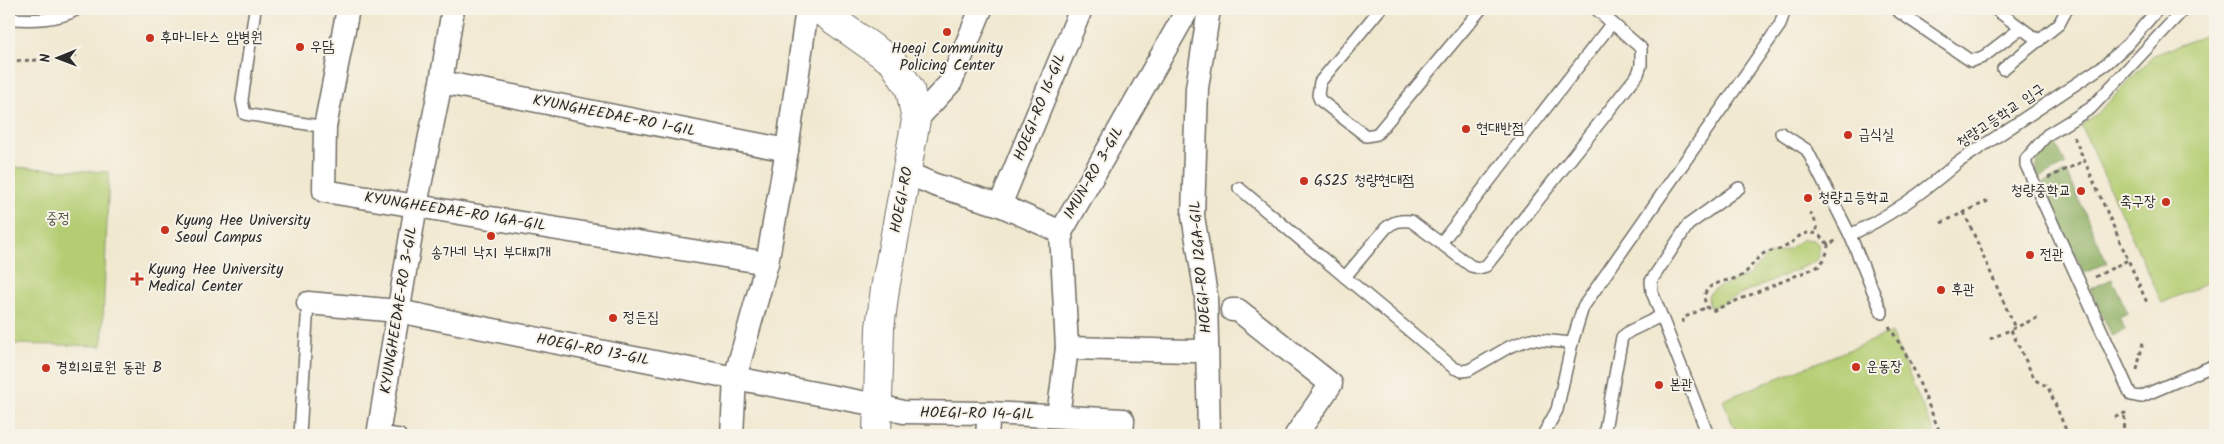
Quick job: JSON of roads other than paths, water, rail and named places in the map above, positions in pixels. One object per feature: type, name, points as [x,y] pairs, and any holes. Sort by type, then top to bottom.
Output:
[{"type":"main road","name":"HOEGI-RO","points":[[818,9],[893,62],[910,89],[916,120],[885,288],[880,328],[877,435]]},
{"type":"street","name":"KYUNGHEEDAE-RO 1GA-GIL","points":[[348,9],[325,127],[324,191],[766,263]]},
{"type":"street","name":"KYUNGHEEDAE-RO 3-GIL","points":[[386,434],[398,311],[453,9]]},
{"type":"street","points":[[732,435],[735,378],[766,263],[788,150],[807,9]]},
{"type":"street","points":[[916,120],[951,82],[981,9]]},
{"type":"street","name":"HOEGI-RO 16-GIL","points":[[1000,205],[1081,9]]},
{"type":"street","name":"HOEGI-RO 12GA-GIL","points":[[1209,9],[1197,88],[1193,216],[1206,295],[1217,312],[1207,350],[1209,435]]},
{"type":"street","name":"IMUN-RO 3-GIL","points":[[1058,416],[1067,348],[1061,232],[1183,10]]},
{"type":"street","name":"KYUNGHEEDAE-RO 1-GIL","points":[[441,82],[788,150]]},
{"type":"street","points":[[907,173],[1000,205],[1061,232]]},
{"type":"street","name":"HOEGI-RO 13-GIL","points":[[308,303],[398,311],[877,405]]},
{"type":"street","points":[[1217,312],[1238,310],[1331,384],[1296,435]]},
{"type":"street","points":[[1067,348],[1207,350]]},
{"type":"street","name":"HOEGI-RO 14-GIL","points":[[877,405],[903,412],[989,413],[1123,420],[1122,435]]},
{"type":"street","points":[[987,435],[989,413]]},
{"type":"lane","points":[[9,19],[48,19],[67,15],[78,9]]},
{"type":"lane","points":[[255,9],[242,100],[245,114],[325,127]]},
{"type":"lane","points":[[1380,9],[1320,82],[1318,89],[1320,100],[1366,136],[1377,134],[1482,9]]},
{"type":"lane","points":[[1346,277],[1394,221],[1411,221],[1471,266],[1479,268],[1486,266],[1638,74],[1641,65],[1640,48],[1596,9]]},
{"type":"lane","points":[[1543,435],[1557,410],[1580,312],[1780,25],[1785,9]]},
{"type":"lane","points":[[1995,9],[2039,41]]},
{"type":"lane","points":[[2002,69],[2059,24],[2068,9]]},
{"type":"lane","name":"청량고등학교 입구","points":[[1850,235],[1890,215],[1944,176],[1957,163],[2106,64],[2128,44],[2158,9]]},
{"type":"lane","points":[[2184,9],[2091,108],[2047,136],[2026,159],[2026,165],[2131,395],[2140,397],[2215,365]]},
{"type":"lane","points":[[1899,12],[1971,61],[1974,61],[2021,28]]},
{"type":"lane","points":[[1441,244],[1612,23]]},
{"type":"lane","points":[[1781,133],[1807,150],[1850,235],[1882,313]]},
{"type":"lane","points":[[1239,188],[1454,368],[1462,371],[1469,370],[1509,347],[1530,339],[1572,343]]},
{"type":"lane","points":[[1708,435],[1651,287],[1655,275],[1688,225],[1739,188]]},
{"type":"lane","points":[[300,435],[308,303]]},
{"type":"lane","points":[[1604,435],[1622,337],[1661,316]]},
{"type":"place","name":"Hoegi Community Policing Center","points":[[947,32]]},
{"type":"place","name":"후마니타스 암병원","points":[[150,38]]},
{"type":"place","name":"우담","points":[[300,47]]},
{"type":"place","name":"현대반점","points":[[1466,129]]},
{"type":"place","name":"급식실","points":[[1848,135]]},
{"type":"place","name":"GS25 청량현대점","points":[[1304,181]]},
{"type":"place","name":"청량중학교","points":[[2081,191]]},
{"type":"place","name":"청량고등학교","points":[[1808,198]]},
{"type":"place","name":"축구장","points":[[2166,202]]},
{"type":"place","name":"Kyung Hee University Seoul Campus","points":[[165,230]]},
{"type":"place","name":"송가네 낙지 부대찌개","points":[[491,236]]},
{"type":"place","name":"전관","points":[[2030,255]]},
{"type":"place","name":"Kyung Hee University Medical Center","points":[[137,279]]},
{"type":"place","name":"후관","points":[[1941,290]]},
{"type":"place","name":"정든집","points":[[613,318]]},
{"type":"place","name":"운동장","points":[[1856,367]]},
{"type":"place","name":"경희의료원 동관 B","points":[[46,368]]},
{"type":"place","name":"본관","points":[[1659,385]]},
{"type":"park label","name":"중정","points":[[58,219]]}]
